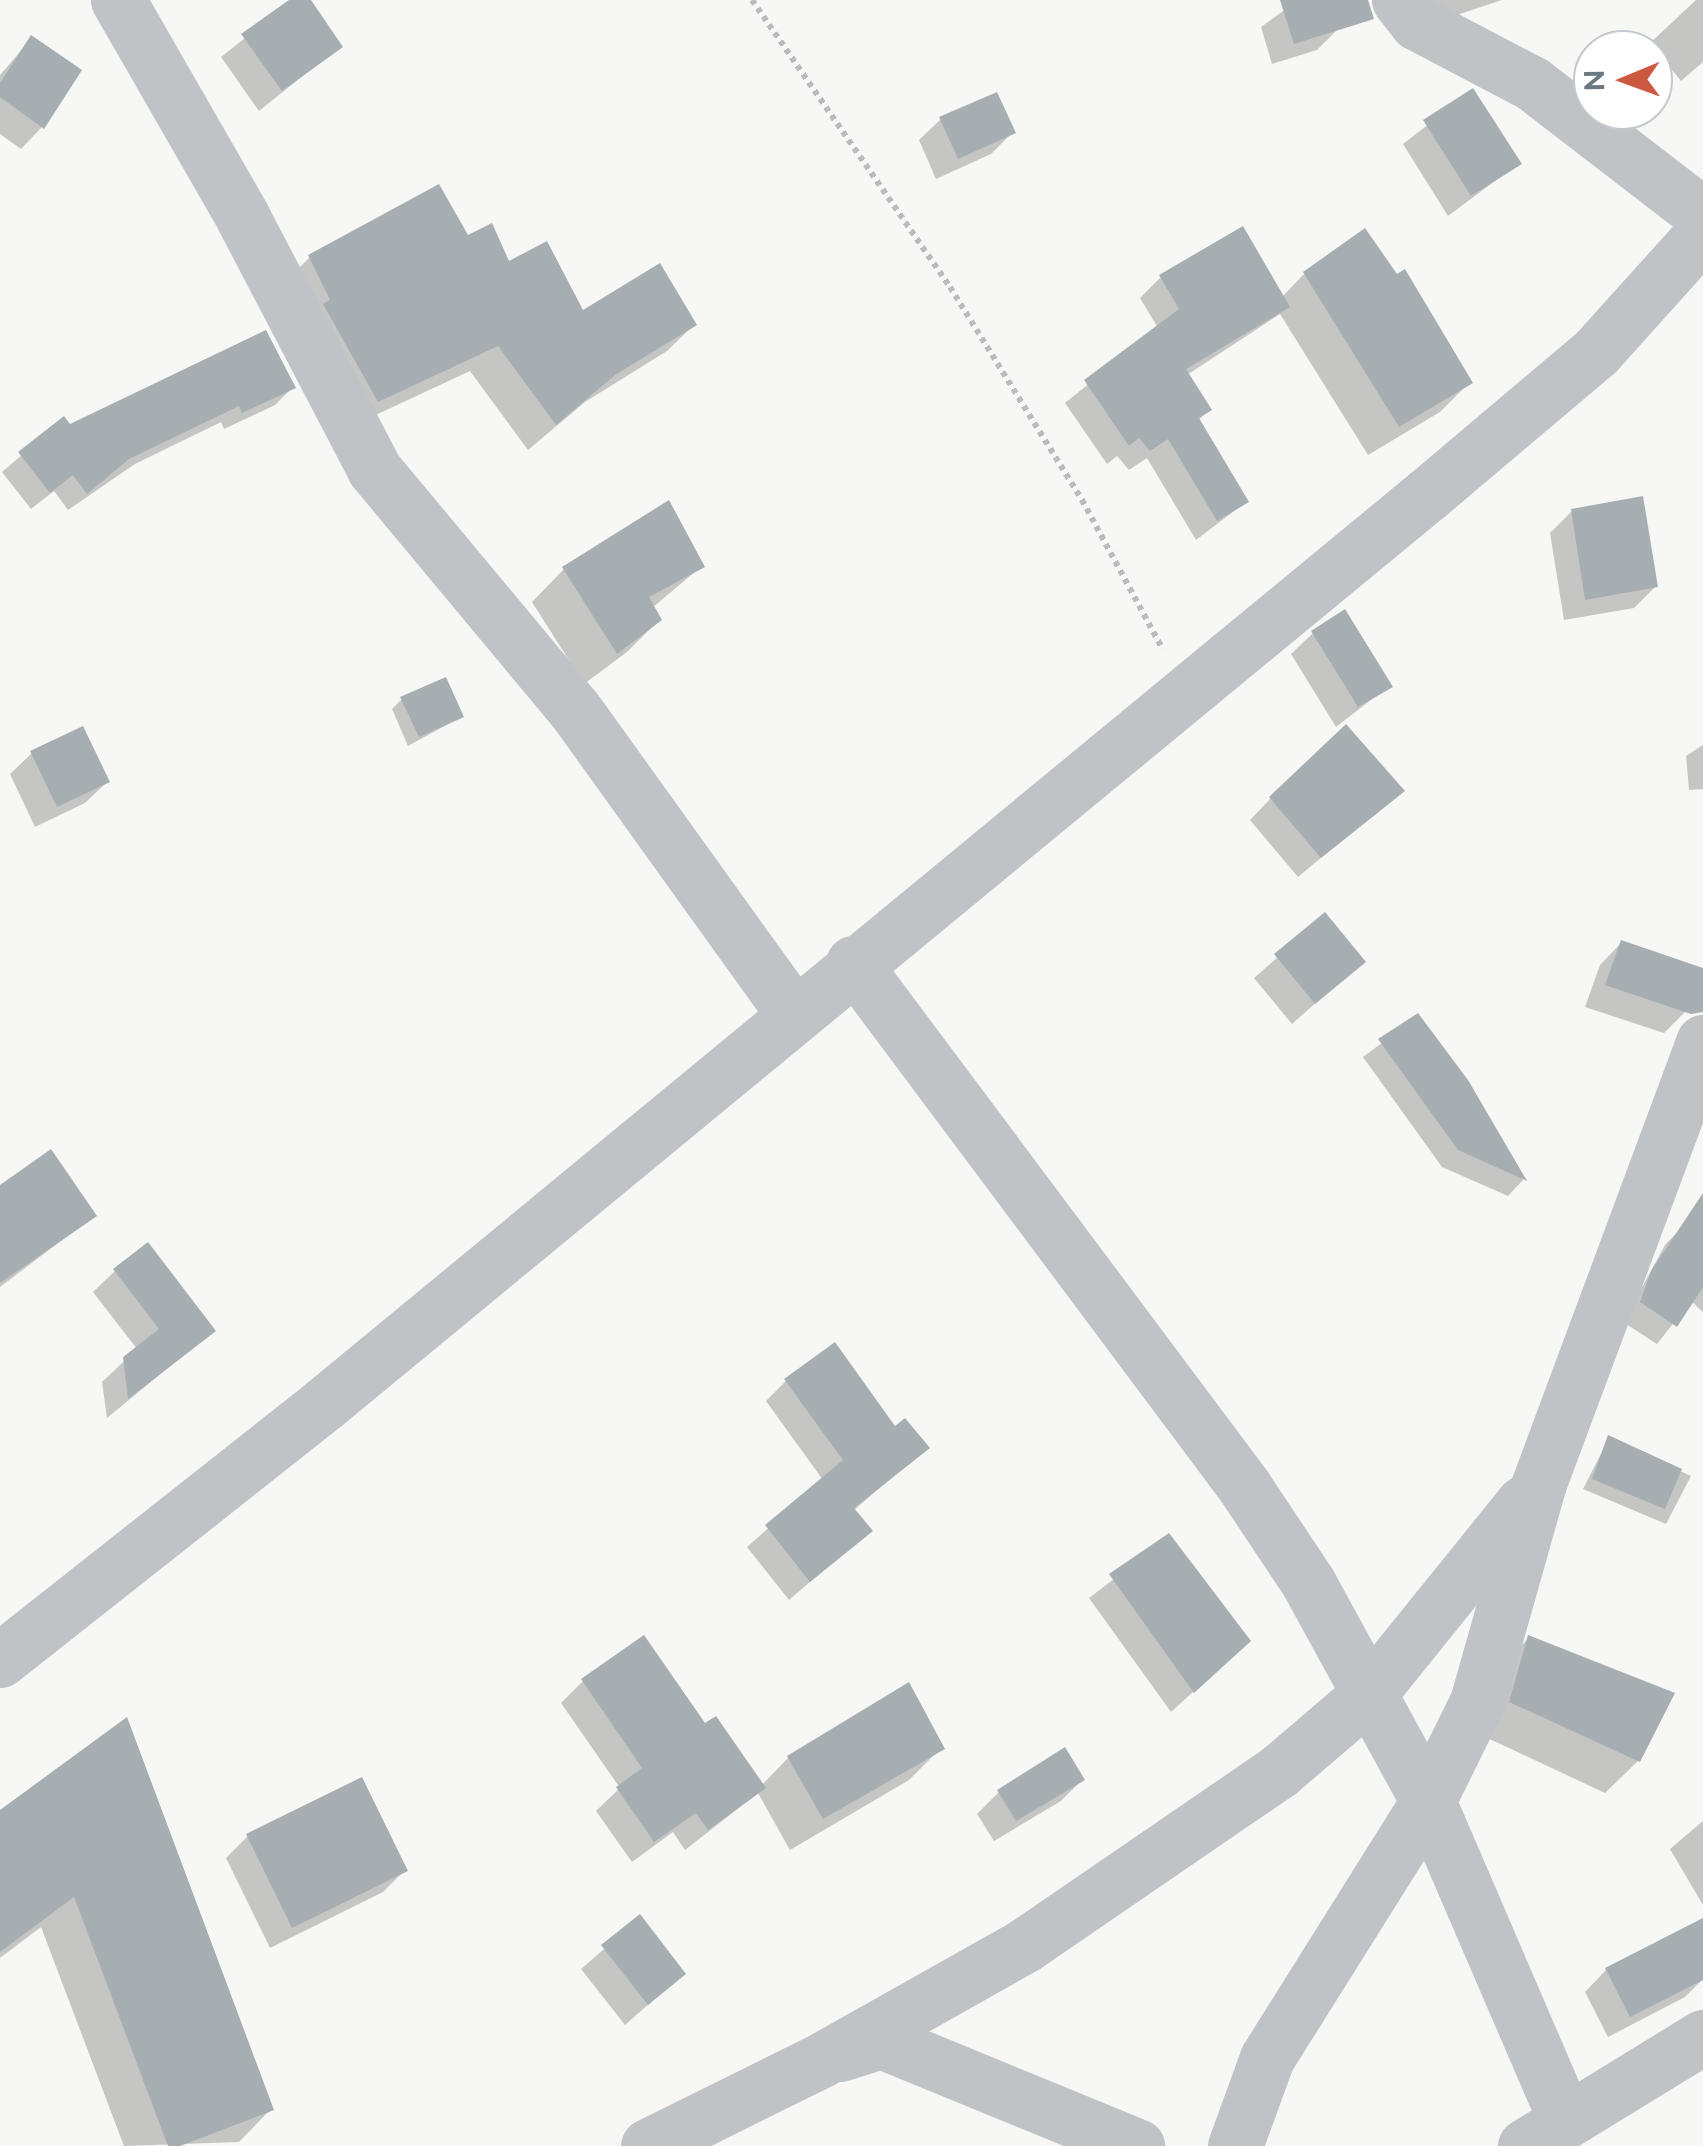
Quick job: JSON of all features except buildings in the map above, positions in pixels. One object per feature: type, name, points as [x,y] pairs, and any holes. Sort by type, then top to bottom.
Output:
[{"type":"street","points":[[118,0],[242,216],[374,468],[574,710],[793,1013]]},
{"type":"street","points":[[1400,0],[1417,23],[1533,84],[1703,215]]},
{"type":"street","points":[[0,1660],[324,1404],[1596,352],[1703,232]]},
{"type":"street","points":[[853,963],[1244,1486],[1309,1584],[1428,1802],[1545,2133],[1703,2037]]},
{"type":"street","points":[[1235,2146],[1266,2058],[1428,1802],[1477,1702],[1538,1486],[1703,1042]]},
{"type":"street","points":[[648,2146],[822,2059],[1025,1945],[1279,1771],[1368,1695],[1538,1486]]},
{"type":"street","points":[[822,2059],[881,2041],[1136,2146]]},
{"type":"path","points":[[752,0],[950,287],[1082,500],[1185,691]]}]
